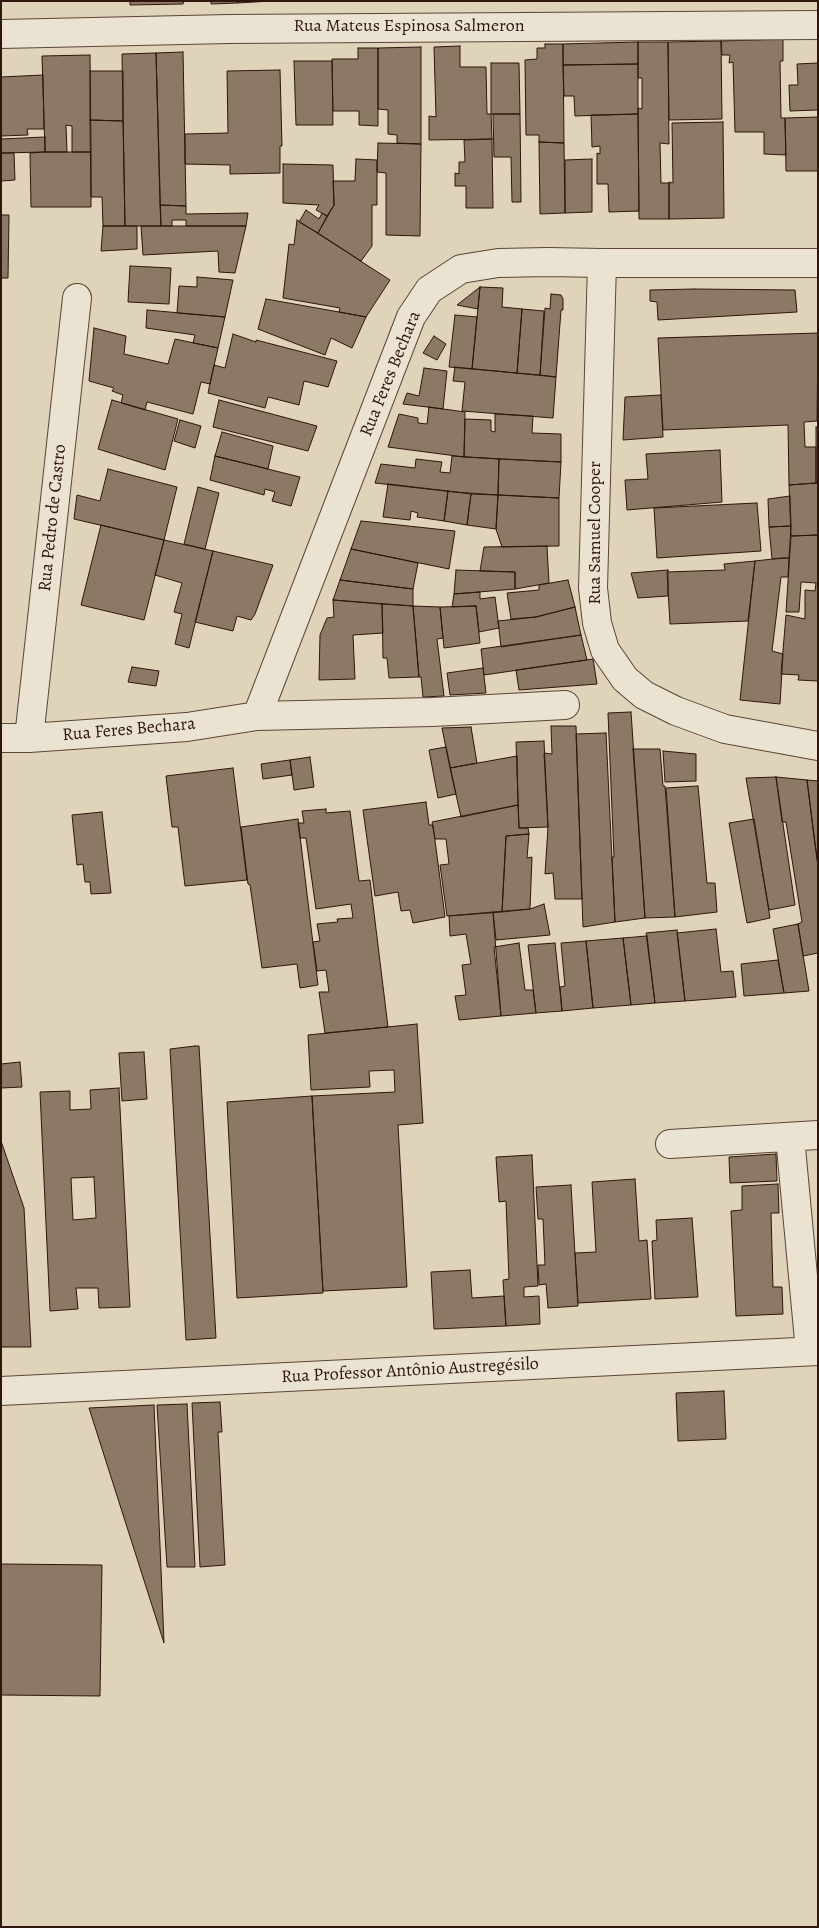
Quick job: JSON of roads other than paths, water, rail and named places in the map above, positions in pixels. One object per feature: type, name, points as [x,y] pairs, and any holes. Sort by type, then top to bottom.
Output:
[{"type":"street","name":"Rua Mateus Espinosa Salmeron","points":[[1,34],[229,28],[818,25]]},
{"type":"street","name":"Rua Feres Bechara","points":[[257,716],[411,317],[429,290],[461,269],[498,263],[818,263]]},
{"type":"street","name":"Rua Samuel Cooper","points":[[602,263],[593,588],[597,623],[605,650],[625,679],[644,695],[676,711],[725,729],[818,746]]},
{"type":"street","name":"Rua Pedro de Castro","points":[[29,738],[77,298]]},
{"type":"street","name":"Rua Feres Bechara","points":[[1,738],[29,738],[186,727],[257,716],[432,712],[565,705]]},
{"type":"street","points":[[670,1144],[818,1135]]},
{"type":"street","points":[[790,1137],[814,1351]]},
{"type":"street","name":"Rua Professor Antônio Austregésilo","points":[[1,1391],[814,1351]]}]
